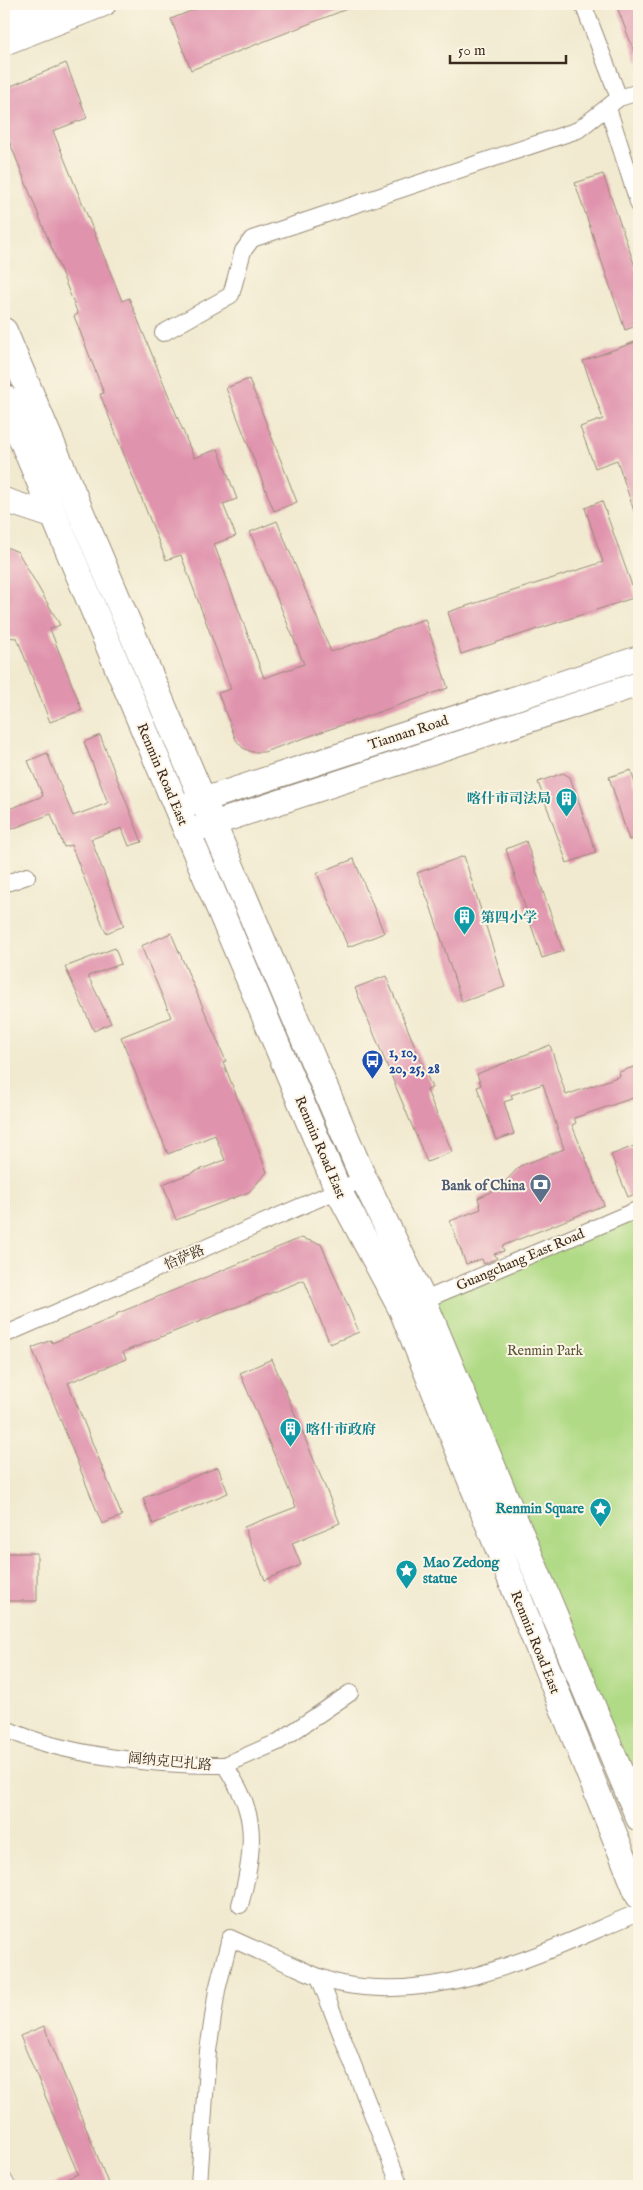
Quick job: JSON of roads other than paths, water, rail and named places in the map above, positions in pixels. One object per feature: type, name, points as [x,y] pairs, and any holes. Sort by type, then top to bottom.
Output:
[{"type":"main road","name":"Renmin Road East","points":[[4,331],[364,1179],[639,1896]]},
{"type":"main road","name":"Renmin Road East","points":[[4,397],[338,1190],[413,1305],[639,1816]]},
{"type":"street","points":[[4,21],[47,4]]},
{"type":"street","points":[[4,43],[104,4]]},
{"type":"street","points":[[583,4],[613,103],[639,205]]},
{"type":"street","points":[[163,333],[232,295],[243,252],[252,239],[578,130],[613,103],[639,92]]},
{"type":"street","points":[[4,500],[55,517]]},
{"type":"street","name":"Tiannan Road","points":[[178,808],[639,658]]},
{"type":"street","name":"Tiannan Road","points":[[188,833],[212,823],[639,684]]},
{"type":"street","points":[[4,884],[27,876]]},
{"type":"street","name":"恰萨路","points":[[4,1335],[364,1179]]},
{"type":"street","name":"Guangchang East Road","points":[[413,1305],[639,1209]]},
{"type":"street","points":[[225,1765],[278,1742],[350,1693]]},
{"type":"street","name":"阔纳克巴扎路","points":[[4,1728],[20,1736],[86,1753],[189,1766],[225,1765],[248,1811],[250,1839],[246,1880],[240,1905]]},
{"type":"street","points":[[611,1826],[639,1816]]},
{"type":"street","points":[[197,2186],[199,2184],[208,2051],[217,1990],[230,1938],[319,1977],[342,1984],[382,1988],[437,1984],[492,1972],[639,1912]]},
{"type":"street","points":[[319,1977],[400,2186]]},
{"type":"lane","points":[[4,2173],[11,2186]]},
{"type":"place","name":"喀什市司法局","points":[[567,817]]},
{"type":"place","name":"第四小学","points":[[465,936]]},
{"type":"place","name":"1, 10, 20, 25, 28","points":[[373,1079]]},
{"type":"place","name":"Bank of China","points":[[541,1204]]},
{"type":"place","name":"喀什市政府","points":[[290,1448]]},
{"type":"place","name":"Renmin Square","points":[[600,1527]]},
{"type":"place","name":"Mao Zedong statue","points":[[407,1589]]},
{"type":"park label","name":"Renmin Park","points":[[545,1350]]}]
